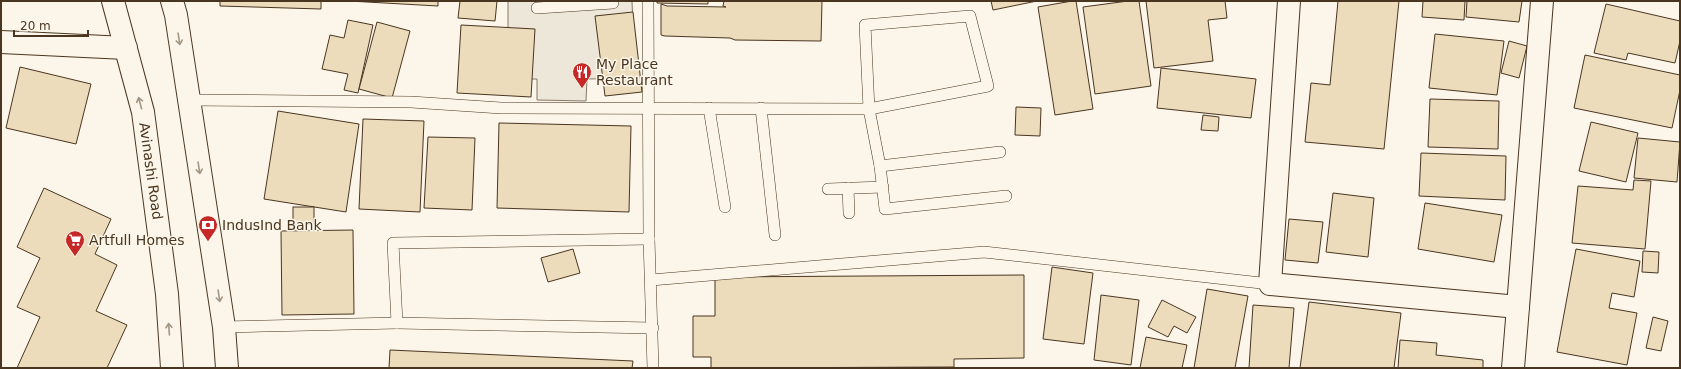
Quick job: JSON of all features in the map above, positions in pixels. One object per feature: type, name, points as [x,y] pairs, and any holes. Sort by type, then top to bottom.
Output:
[{"type":"street","name":"Avinashi Road","points":[[113,1],[143,112],[167,294],[172,368]]},
{"type":"street","points":[[172,1],[224,327],[227,368]]},
{"type":"street","points":[[1289,1],[1270,284],[1518,306]]},
{"type":"street","points":[[1512,368],[1542,1]]},
{"type":"street","points":[[1,42],[126,48]]},
{"type":"lane","points":[[538,8],[614,3],[613,1]]},
{"type":"lane","points":[[648,1],[649,239],[653,328],[653,368]]},
{"type":"lane","points":[[189,100],[411,102],[501,108],[648,107],[869,109],[988,86],[970,16],[864,25],[869,109],[886,208],[1006,196]]},
{"type":"lane","points":[[709,108],[725,207]]},
{"type":"lane","points":[[761,108],[775,235]]},
{"type":"lane","points":[[880,166],[1000,152]]},
{"type":"lane","points":[[828,189],[883,187]]},
{"type":"lane","points":[[848,188],[849,213]]},
{"type":"lane","points":[[397,323],[393,243],[649,239]]},
{"type":"lane","points":[[651,280],[984,252],[1270,284]]},
{"type":"lane","points":[[224,327],[397,323],[653,328]]},
{"type":"shaded area","points":[[508,1],[632,1],[635,78],[587,79],[586,101],[537,100],[537,79],[508,79]]},
{"type":"building","points":[[220,1],[321,1],[321,9],[220,6]]},
{"type":"building","points":[[349,1],[438,1],[438,6]]},
{"type":"building","points":[[460,1],[497,1],[495,21],[458,18]]},
{"type":"building","points":[[657,1],[708,1],[708,4],[657,3]]},
{"type":"building","points":[[724,1],[822,1],[821,41],[735,40],[730,38],[661,35],[661,4],[667,6],[726,7],[723,6]]},
{"type":"building","points":[[991,1],[1037,1],[993,10]]},
{"type":"building","points":[[1076,1],[1093,109],[1055,115],[1038,7]]},
{"type":"building","points":[[1139,1],[1151,86],[1095,94],[1083,7]]},
{"type":"building","points":[[1146,1],[1225,1],[1227,18],[1208,20],[1213,61],[1154,68]]},
{"type":"building","points":[[1338,1],[1399,1],[1384,149],[1305,142],[1311,83],[1330,85]]},
{"type":"building","points":[[1423,1],[1465,1],[1464,20],[1422,17]]},
{"type":"building","points":[[1467,1],[1522,1],[1519,22],[1466,17]]},
{"type":"building","points":[[1606,4],[1680,21],[1680,41],[1675,63],[1628,53],[1626,60],[1594,53]]},
{"type":"building","points":[[633,12],[642,92],[605,96],[595,16]]},
{"type":"building","points":[[348,20],[373,25],[358,93],[344,90],[348,74],[322,69],[330,35],[344,38]]},
{"type":"building","points":[[377,22],[410,31],[392,98],[359,89]]},
{"type":"building","points":[[461,25],[535,29],[531,97],[457,93]]},
{"type":"building","points":[[1435,34],[1504,41],[1497,95],[1429,88]]},
{"type":"building","points":[[1509,41],[1527,46],[1519,78],[1501,73]]},
{"type":"building","points":[[1585,55],[1680,75],[1680,90],[1672,128],[1574,108]]},
{"type":"building","points":[[20,67],[91,84],[76,144],[6,128]]},
{"type":"building","points":[[1161,68],[1256,79],[1251,118],[1157,108]]},
{"type":"building","points":[[1430,99],[1499,101],[1498,149],[1428,147]]},
{"type":"building","points":[[1016,107],[1041,108],[1040,136],[1015,135]]},
{"type":"building","points":[[278,111],[359,124],[346,212],[264,199]]},
{"type":"building","points":[[1203,115],[1219,117],[1218,131],[1201,130]]},
{"type":"building","points":[[363,119],[424,121],[420,212],[359,209]]},
{"type":"building","points":[[1591,122],[1638,133],[1626,182],[1579,171]]},
{"type":"building","points":[[499,123],[631,126],[629,212],[497,208]]},
{"type":"building","points":[[428,137],[475,138],[472,210],[424,208]]},
{"type":"building","points":[[1638,138],[1680,142],[1677,182],[1634,178]]},
{"type":"building","points":[[1421,153],[1506,156],[1505,200],[1419,196]]},
{"type":"building","points":[[1634,180],[1651,181],[1645,249],[1572,243],[1578,186],[1633,190]]},
{"type":"building","points":[[44,188],[111,219],[95,254],[117,265],[96,311],[127,325],[107,368],[17,368],[40,317],[17,307],[40,258],[17,247]]},
{"type":"building","points":[[1333,193],[1374,198],[1368,257],[1326,252]]},
{"type":"building","points":[[1425,203],[1502,215],[1494,262],[1418,249]]},
{"type":"building","points":[[293,207],[314,207],[314,224],[293,224]]},
{"type":"building","points":[[1289,219],[1323,222],[1318,263],[1285,260]]},
{"type":"building","points":[[353,230],[354,314],[282,315],[281,231]]},
{"type":"building","points":[[573,249],[580,273],[548,282],[541,258]]},
{"type":"building","points":[[1576,249],[1640,261],[1634,297],[1612,293],[1609,308],[1637,313],[1627,365],[1557,352]]},
{"type":"building","points":[[1643,251],[1659,252],[1658,273],[1642,272]]},
{"type":"building","points":[[1052,267],[1093,273],[1084,344],[1043,339]]},
{"type":"building","points":[[1024,275],[1024,358],[954,359],[954,367],[711,368],[711,357],[693,357],[693,316],[715,316],[715,277]]},
{"type":"building","points":[[1207,289],[1248,296],[1235,368],[1194,368]]},
{"type":"building","points":[[1101,295],[1139,300],[1131,365],[1094,360]]},
{"type":"building","points":[[1162,300],[1196,317],[1187,333],[1174,326],[1168,337],[1148,327]]},
{"type":"building","points":[[1309,302],[1401,313],[1394,368],[1300,368]]},
{"type":"building","points":[[1253,305],[1294,308],[1289,368],[1249,368]]},
{"type":"building","points":[[1653,317],[1668,321],[1661,351],[1646,348]]},
{"type":"building","points":[[1146,337],[1187,345],[1182,368],[1140,368]]},
{"type":"building","points":[[1400,340],[1437,343],[1436,355],[1483,360],[1483,368],[1398,368]]},
{"type":"building","points":[[390,350],[633,361],[632,368],[389,368]]},
{"type":"place","name":"My Place Restaurant","points":[[582,89]]},
{"type":"place","name":"IndusInd Bank","points":[[208,242]]},
{"type":"place","name":"Artfull Homes","points":[[75,257]]}]
